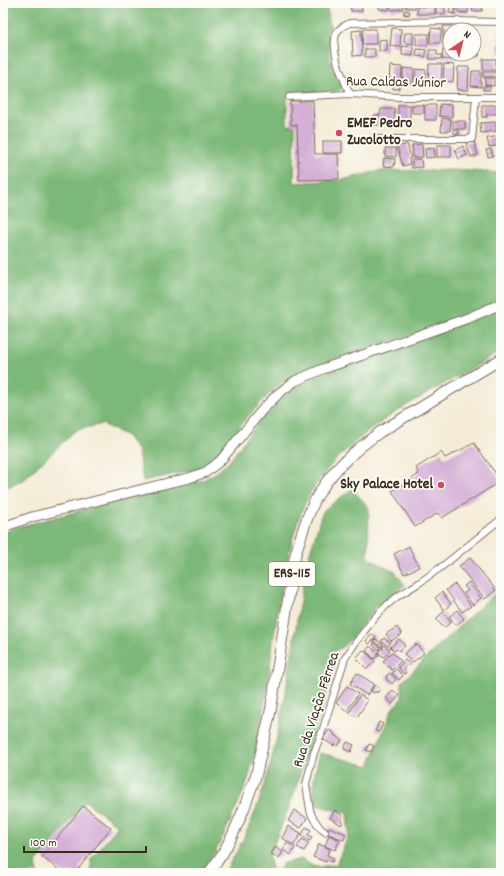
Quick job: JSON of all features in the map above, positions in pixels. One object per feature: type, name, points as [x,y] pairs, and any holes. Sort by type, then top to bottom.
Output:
[{"type":"main road","points":[[3,527],[32,517],[189,478],[206,472],[220,461],[263,409],[279,393],[294,382],[323,369],[468,318],[501,304]]},
{"type":"main road","name":"ERS-115","points":[[209,873],[223,853],[233,834],[256,775],[271,709],[295,556],[309,514],[320,491],[345,460],[362,445],[380,432],[501,359]]},
{"type":"street","points":[[350,94],[335,53],[338,31],[350,23],[501,22]]},
{"type":"street","name":"Rua Caldas Júnior","points":[[289,97],[350,94],[399,97],[501,97]]},
{"type":"street","points":[[378,139],[472,139],[476,98]]},
{"type":"street","name":"Rua da Viação Fêrrea","points":[[325,832],[316,822],[310,810],[306,784],[314,753],[348,652],[370,623],[387,605],[444,565],[501,519]]},
{"type":"green space","points":[[3,3],[326,3],[331,31],[329,54],[332,66],[342,88],[336,91],[287,93],[287,125],[295,126],[294,183],[341,180],[379,171],[453,170],[501,173],[501,300],[440,325],[333,360],[295,375],[282,383],[268,395],[247,417],[219,453],[201,467],[143,481],[138,451],[127,436],[102,424],[76,430],[23,480],[7,487],[3,491]]},
{"type":"green space","points":[[501,308],[501,351],[380,422],[337,458],[319,480],[306,501],[293,537],[287,561],[278,609],[259,736],[249,776],[220,842],[209,861],[199,873],[88,873],[91,870],[91,859],[118,826],[85,801],[36,863],[38,873],[3,873],[3,533],[14,528],[203,480],[214,474],[228,463],[263,416],[275,404],[298,386],[325,373],[418,341]]},
{"type":"green space","points":[[352,489],[369,508],[368,558],[395,572],[405,585],[376,607],[349,641],[341,648],[332,652],[333,669],[321,713],[292,800],[269,856],[272,869],[278,871],[284,863],[301,859],[315,867],[336,865],[349,834],[347,813],[315,805],[313,789],[315,772],[320,753],[369,766],[392,709],[402,698],[402,682],[445,639],[501,588],[501,873],[224,873],[244,838],[259,800],[271,762],[280,722],[307,563],[321,516],[324,510]]},
{"type":"building","points":[[350,3],[362,3],[362,11],[351,11]]},
{"type":"building","points":[[379,3],[389,3],[389,10],[379,9]]},
{"type":"building","points":[[390,3],[403,3],[403,9],[391,10]]},
{"type":"building","points":[[407,3],[415,3],[415,8],[406,8]]},
{"type":"building","points":[[431,3],[430,5],[417,4]]},
{"type":"building","points":[[459,3],[469,3],[468,13],[458,12]]},
{"type":"building","points":[[472,3],[483,3],[482,11],[472,11]]},
{"type":"building","points":[[450,6],[456,7],[455,14],[449,13]]},
{"type":"building","points":[[417,7],[435,7],[435,14],[417,14]]},
{"type":"building","points":[[436,7],[445,8],[445,14],[436,13]]},
{"type":"building","points":[[404,10],[410,11],[409,15],[404,14]]},
{"type":"building","points":[[392,28],[401,29],[400,47],[390,46]]},
{"type":"building","points":[[431,28],[441,29],[440,43],[430,43]]},
{"type":"building","points":[[363,29],[376,29],[376,44],[362,44]]},
{"type":"building","points":[[361,30],[362,55],[353,56],[352,31]]},
{"type":"building","points":[[499,32],[501,32],[501,41],[499,41]]},
{"type":"building","points":[[405,33],[413,33],[413,44],[404,43]]},
{"type":"building","points":[[416,34],[429,34],[428,45],[416,45]]},
{"type":"building","points":[[387,39],[387,51],[379,51],[379,40]]},
{"type":"building","points":[[498,44],[501,44],[501,54],[498,54]]},
{"type":"building","points":[[402,46],[413,47],[413,56],[402,55]]},
{"type":"building","points":[[365,49],[375,49],[375,57],[365,57]]},
{"type":"building","points":[[417,49],[426,50],[426,57],[416,56]]},
{"type":"building","points":[[429,50],[437,50],[437,55],[441,55],[441,59],[429,59]]},
{"type":"building","points":[[483,59],[496,59],[496,70],[483,70]]},
{"type":"building","points":[[498,60],[501,60],[501,80],[498,80]]},
{"type":"building","points":[[429,64],[442,64],[441,81],[428,81]]},
{"type":"building","points":[[444,64],[454,65],[453,82],[443,81]]},
{"type":"building","points":[[390,66],[402,67],[401,84],[389,83]]},
{"type":"building","points":[[458,67],[469,67],[468,90],[457,90]]},
{"type":"building","points":[[403,68],[414,69],[413,84],[403,83]]},
{"type":"building","points":[[416,69],[426,70],[426,81],[415,80]]},
{"type":"building","points":[[472,71],[481,71],[481,87],[471,86]]},
{"type":"building","points":[[483,72],[496,72],[496,77],[483,77]]},
{"type":"building","points":[[485,78],[494,78],[494,86],[485,85]]},
{"type":"building","points":[[393,85],[399,85],[399,89],[393,89]]},
{"type":"building","points":[[483,86],[490,86],[490,90],[483,90]]},
{"type":"building","points":[[290,101],[313,101],[315,154],[338,154],[339,179],[299,180],[297,125],[291,125]]},
{"type":"building","points":[[440,104],[452,105],[452,117],[439,116]]},
{"type":"building","points":[[398,105],[410,105],[410,122],[398,121]]},
{"type":"building","points":[[412,105],[424,105],[424,113],[412,113]]},
{"type":"building","points":[[425,105],[436,105],[436,120],[425,120]]},
{"type":"building","points":[[482,105],[497,105],[497,114],[487,114],[487,117],[482,117]]},
{"type":"building","points":[[499,106],[501,106],[501,115],[499,114]]},
{"type":"building","points":[[381,109],[395,109],[394,125],[373,125],[374,115],[380,115]]},
{"type":"building","points":[[442,118],[451,119],[450,131],[441,131]]},
{"type":"building","points":[[453,121],[465,121],[465,129],[453,129]]},
{"type":"building","points":[[496,122],[497,131],[481,133],[480,123]]},
{"type":"building","points":[[454,130],[458,130],[459,134],[454,134]]},
{"type":"building","points":[[500,136],[501,145],[489,147],[487,138]]},
{"type":"building","points":[[323,141],[342,141],[342,153],[323,153]]},
{"type":"building","points":[[474,141],[478,155],[471,157],[466,143]]},
{"type":"building","points":[[407,144],[411,158],[409,159],[410,164],[403,166],[397,147]]},
{"type":"building","points":[[422,144],[423,157],[413,158],[412,145]]},
{"type":"building","points":[[437,145],[451,145],[451,157],[437,157]]},
{"type":"building","points":[[463,146],[467,155],[459,159],[455,150]]},
{"type":"building","points":[[385,148],[396,148],[396,157],[385,156]]},
{"type":"building","points":[[434,148],[435,157],[426,158],[425,149]]},
{"type":"building","points":[[491,149],[493,156],[488,157],[486,150]]},
{"type":"building","points":[[384,158],[395,159],[394,167],[383,166]]},
{"type":"building","points":[[421,159],[422,167],[412,168],[412,160]]},
{"type":"building","points":[[474,443],[501,481],[442,518],[438,513],[415,527],[392,491],[419,474],[416,468],[441,452],[445,458]]},
{"type":"building","points":[[409,546],[419,567],[404,574],[394,554]]},
{"type":"building","points":[[470,558],[496,590],[485,599],[459,566]]},
{"type":"building","points":[[469,582],[481,598],[473,605],[464,593],[468,591],[464,586]]},
{"type":"building","points":[[455,584],[471,606],[462,612],[446,590]]},
{"type":"building","points":[[442,592],[451,604],[444,610],[435,598]]},
{"type":"building","points":[[457,610],[464,619],[456,625],[449,617]]},
{"type":"building","points":[[443,612],[451,622],[444,628],[436,619]]},
{"type":"building","points":[[397,627],[402,634],[391,641],[386,634]]},
{"type":"building","points":[[372,634],[376,637],[369,644],[366,641]]},
{"type":"building","points":[[384,638],[391,643],[388,646],[381,641]]},
{"type":"building","points":[[376,639],[383,645],[381,647],[374,641]]},
{"type":"building","points":[[399,639],[405,646],[399,651],[397,649],[394,651],[390,647]]},
{"type":"building","points":[[374,643],[380,647],[379,650],[373,645]]},
{"type":"building","points":[[416,644],[424,653],[412,663],[404,654]]},
{"type":"building","points":[[384,645],[390,650],[384,657],[378,653]]},
{"type":"building","points":[[370,646],[379,655],[374,659],[366,651]]},
{"type":"building","points":[[363,650],[375,661],[367,669],[356,658]]},
{"type":"building","points":[[392,652],[401,661],[392,670],[383,661]]},
{"type":"building","points":[[405,660],[410,664],[404,670],[406,673],[404,674],[398,667]]},
{"type":"building","points":[[396,669],[403,676],[399,680],[392,673]]},
{"type":"building","points":[[357,673],[374,684],[367,695],[350,684]]},
{"type":"building","points":[[389,673],[396,679],[392,684],[386,679]]},
{"type":"building","points":[[375,685],[380,689],[377,693],[376,691],[374,693],[371,691]]},
{"type":"building","points":[[347,686],[358,694],[347,711],[336,703]]},
{"type":"building","points":[[393,690],[399,696],[392,704],[386,698]]},
{"type":"building","points":[[360,695],[368,700],[357,717],[349,713]]},
{"type":"building","points":[[379,722],[383,724],[379,732],[375,731]]},
{"type":"building","points":[[329,730],[342,740],[338,746],[335,744],[334,746],[323,739]]},
{"type":"building","points":[[347,742],[354,745],[351,752],[344,749]]},
{"type":"building","points":[[369,744],[374,746],[371,752],[366,750]]},
{"type":"building","points":[[83,806],[111,828],[79,868],[83,871],[81,873],[63,873],[42,857]]},
{"type":"building","points":[[294,810],[307,818],[301,828],[288,821]]},
{"type":"building","points":[[335,810],[342,815],[341,825],[330,818]]},
{"type":"building","points":[[288,826],[301,833],[294,845],[282,838]]},
{"type":"building","points":[[306,827],[311,830],[308,835],[312,837],[310,841],[301,836]]},
{"type":"building","points":[[329,827],[346,834],[344,840],[326,833]]},
{"type":"building","points":[[329,835],[340,840],[335,850],[325,846]]},
{"type":"building","points":[[302,839],[309,843],[304,851],[297,847]]},
{"type":"building","points":[[287,843],[295,847],[291,855],[283,850]]},
{"type":"building","points":[[319,844],[330,849],[327,855],[334,858],[332,862],[327,860],[326,862],[313,857]]},
{"type":"building","points":[[275,847],[283,852],[279,858],[271,854]]},
{"type":"place","name":"EMEF Pedro Zucolotto","points":[[339,133]]},
{"type":"place","name":"Sky Palace Hotel","points":[[441,485]]}]
